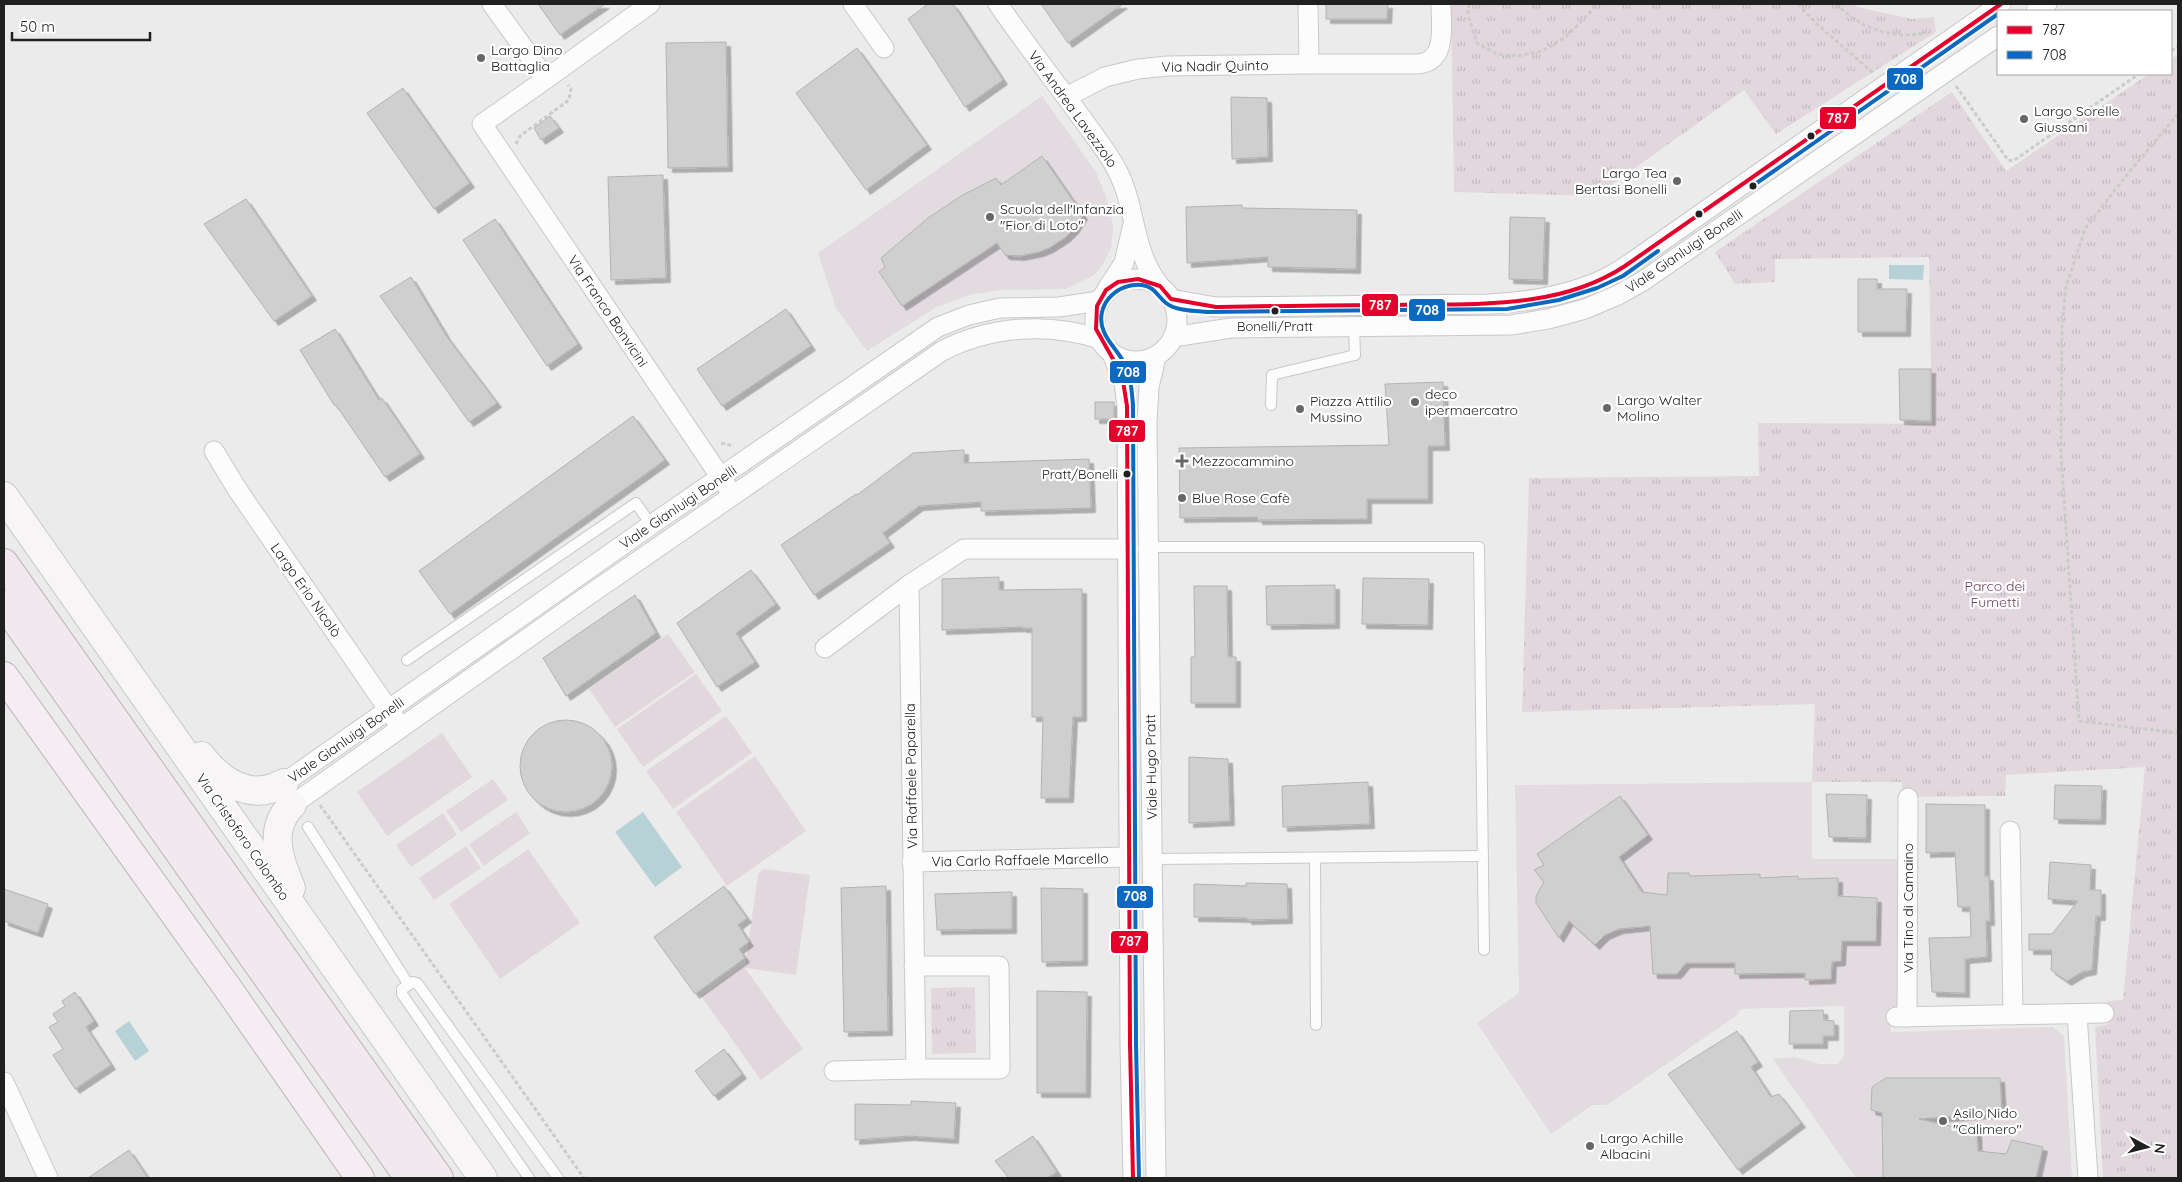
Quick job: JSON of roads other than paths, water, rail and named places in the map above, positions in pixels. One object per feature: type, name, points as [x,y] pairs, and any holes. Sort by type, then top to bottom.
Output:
[{"type":"highway","points":[[4,563],[439,1178]]},
{"type":"highway","points":[[4,604],[409,1178]]},
{"type":"main road","name":"Via Cristoforo Colombo","points":[[4,496],[483,1178]]},
{"type":"main road","points":[[4,676],[223,982],[360,1178]]},
{"type":"main road","points":[[133,681],[158,703],[210,768],[224,781],[256,790],[272,788],[288,794],[284,815],[279,827],[278,852],[311,933]]},
{"type":"street","points":[[492,4],[552,74],[646,5]]},
{"type":"street","points":[[854,4],[884,48]]},
{"type":"street","name":"Via Andrea Lavezzolo","points":[[998,4],[1032,54],[1066,97],[1118,171],[1128,196],[1144,260],[1152,275],[1166,292]]},
{"type":"street","points":[[1308,4],[1309,64]]},
{"type":"street","name":"Via Nadir Quinto","points":[[1066,97],[1105,76],[1147,68],[1309,64],[1417,64],[1431,61],[1438,53],[1440,47],[1441,4]]},
{"type":"street","name":"Viale Gianluigi Bonelli","points":[[1166,292],[1216,307],[1489,304],[1529,300],[1572,290],[1606,278],[1618,270],[2001,4]]},
{"type":"street","name":"Viale Gianluigi Bonelli","points":[[1173,337],[1231,328],[1526,323],[1577,311],[1607,300],[1659,270],[1997,37]]},
{"type":"street","name":"Via Franco Bonvicini","points":[[552,74],[482,124],[734,498]]},
{"type":"street","points":[[1102,295],[1118,282],[1130,279],[1144,280],[1166,292],[1176,318],[1173,337],[1156,357],[1138,362],[1113,356],[1100,340],[1095,319],[1102,295],[1124,263],[1134,221]]},
{"type":"street","name":"Viale Gianluigi Bonelli","points":[[288,794],[389,710],[651,525],[722,478],[886,361],[946,324],[977,313],[1000,308],[1059,307],[1102,295]]},
{"type":"street","name":"Viale Gianluigi Bonelli","points":[[288,794],[401,728],[575,605],[734,498],[922,364],[961,342],[979,336],[1016,330],[1067,331],[1100,340]]},
{"type":"street","name":"Viale Hugo Pratt","points":[[1113,356],[1122,375],[1126,391],[1129,549],[1132,1178]]},
{"type":"street","name":"Viale Hugo Pratt","points":[[1156,357],[1148,399],[1156,1178]]},
{"type":"street","name":"Largo Erio Nicolò","points":[[214,451],[237,489],[401,728]]},
{"type":"street","points":[[825,648],[910,585],[964,549],[1129,549]]},
{"type":"street","name":"Via Raffaele Paparella","points":[[910,585],[916,1069]]},
{"type":"street","name":"Via Tino di Camaino","points":[[1908,798],[1901,1017],[2104,1013]]},
{"type":"street","points":[[2010,831],[2013,1015]]},
{"type":"street","name":"Via Carlo Raffaele Marcello","points":[[912,862],[1129,858]]},
{"type":"street","points":[[834,1071],[1000,1069],[999,966],[914,966]]},
{"type":"street","points":[[2077,1014],[2088,1178]]},
{"type":"street","points":[[4,1082],[48,1178]]},
{"type":"lane","points":[[1271,405],[1272,375],[1355,355],[1354,327]]},
{"type":"lane","points":[[407,660],[636,503],[651,525]]},
{"type":"lane","points":[[1149,547],[1480,547],[1484,950]]},
{"type":"lane","points":[[308,827],[409,985]]},
{"type":"lane","points":[[1152,858],[1483,856]]},
{"type":"lane","points":[[1316,858],[1316,1024]]},
{"type":"lane","points":[[529,1178],[402,994],[402,990],[413,982],[417,983],[558,1178]]},
{"type":"water","points":[[1889,265],[1924,265],[1923,280],[1889,279]]},
{"type":"water","points":[[643,812],[682,867],[655,887],[615,832]]},
{"type":"water","points":[[129,1021],[149,1051],[135,1061],[115,1031]]},
{"type":"place","name":"Largo Dino Battaglia","points":[[481,58]]},
{"type":"place","name":"Largo Sorelle Giussani","points":[[2024,119]]},
{"type":"place","name":"Largo Tea Bertasi Bonelli","points":[[1677,181]]},
{"type":"place","name":"Scuola dell'Infanzia \"Fior di Loto\"","points":[[990,217]]},
{"type":"place","name":"Bonelli/Pratt","points":[[1275,311]]},
{"type":"place","name":"deco ipermaercatro","points":[[1415,402]]},
{"type":"place","name":"Largo Walter Molino","points":[[1607,408]]},
{"type":"place","name":"Piazza Attilio Mussino","points":[[1300,409]]},
{"type":"place","name":"Mezzocammino","points":[[1182,461]]},
{"type":"place","name":"Pratt/Bonelli","points":[[1127,474]]},
{"type":"place","name":"Blue Rose Cafè","points":[[1182,498]]},
{"type":"place","name":"Asilo Nido \"Calimero\"","points":[[1943,1121]]},
{"type":"place","name":"Largo Achille Albacini","points":[[1590,1146]]},
{"type":"park label","name":"Parco dei Fumetti","points":[[1995,594]]}]
